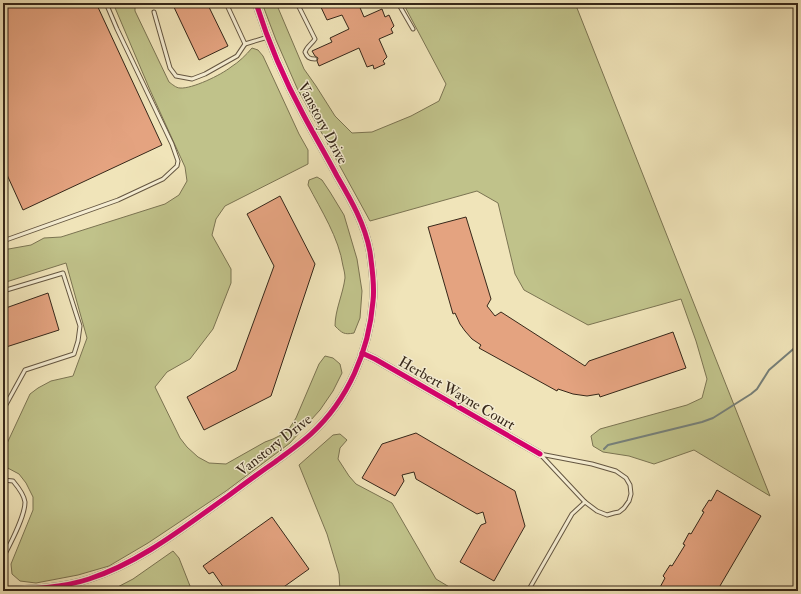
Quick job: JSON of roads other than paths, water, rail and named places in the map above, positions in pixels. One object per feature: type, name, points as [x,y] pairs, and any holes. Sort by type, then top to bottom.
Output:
[{"type":"street","name":"Vanstory Drive","points":[[3,590],[64,585],[89,579],[125,564],[162,542],[290,451],[310,435],[333,410],[356,371],[371,318],[374,301],[373,270],[365,234],[361,220],[302,112],[279,65],[256,3]]},
{"type":"street","name":"Herbert Wayne Court","points":[[362,353],[540,454]]},
{"type":"lane","points":[[3,241],[118,200],[163,179],[177,166],[178,161],[172,144],[106,3]]},
{"type":"lane","points":[[226,3],[245,44]]},
{"type":"lane","points":[[297,3],[315,39],[307,47],[305,52],[310,59],[315,59]]},
{"type":"lane","points":[[398,3],[413,29]]},
{"type":"lane","points":[[154,12],[170,68],[176,76],[192,79],[205,74],[237,56],[245,44],[268,37]]},
{"type":"lane","points":[[3,292],[63,273],[80,326],[74,354],[25,370],[3,410]]},
{"type":"lane","points":[[540,454],[592,464],[616,471],[626,478],[630,485],[631,494],[629,501],[619,512],[607,515],[597,511],[585,502],[540,454]]},
{"type":"lane","points":[[3,480],[13,481],[20,490],[25,501],[24,512],[3,558]]},
{"type":"lane","points":[[3,493],[3,498]]},
{"type":"lane","points":[[528,591],[572,514],[585,502]]},
{"type":"waterway","points":[[604,449],[608,445],[713,418],[757,389],[769,370],[798,345]]}]
